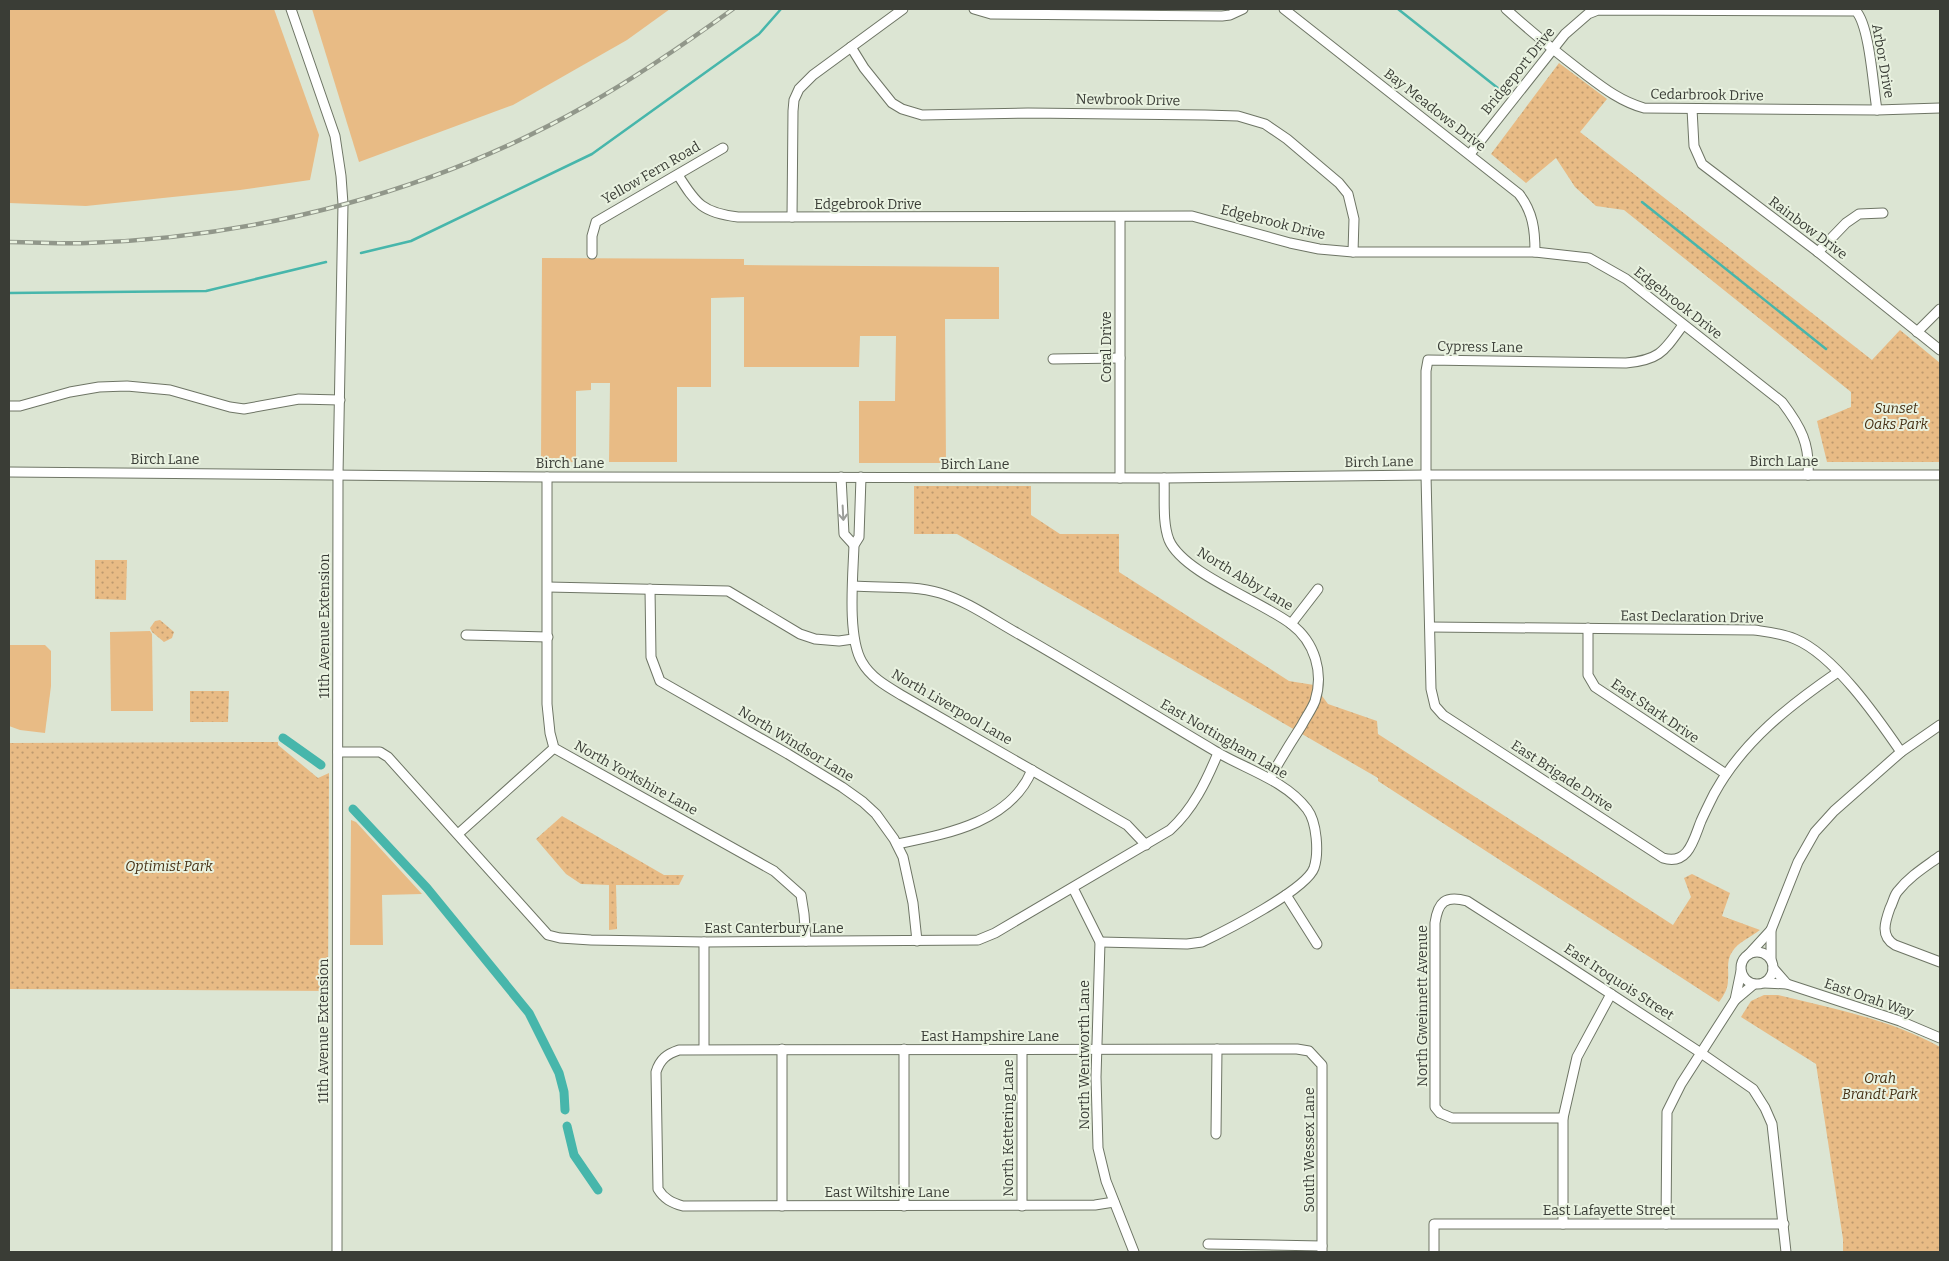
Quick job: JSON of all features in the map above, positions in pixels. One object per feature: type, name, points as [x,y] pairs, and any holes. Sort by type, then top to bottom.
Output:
[{"type":"street","name":"11th Avenue Extension","points":[[291,9],[335,136],[343,204],[338,475],[337,1252]]},
{"type":"street","points":[[792,217],[792,135],[794,100],[799,89],[813,76],[903,9]]},
{"type":"street","points":[[974,9],[991,14],[1222,16],[1230,15],[1243,9]]},
{"type":"street","name":"Bay Meadows Drive","points":[[1284,9],[1519,194],[1527,204],[1532,218],[1535,252]]},
{"type":"street","name":"Cedarbrook Drive","points":[[1506,9],[1552,49],[1612,94],[1630,104],[1644,108],[1877,110],[1940,108]]},
{"type":"street","name":"Bridgeport Drive","points":[[1470,154],[1552,49],[1576,24],[1588,14],[1598,10],[1856,11],[1861,17]]},
{"type":"street","name":"Arbor Drive","points":[[1861,17],[1865,30],[1877,110]]},
{"type":"street","name":"Newbrook Drive","points":[[851,47],[864,68],[892,103],[902,109],[922,114],[1205,114],[1238,116],[1265,124],[1287,139],[1339,183],[1348,194],[1354,219],[1353,252]]},
{"type":"street","name":"Rainbow Drive","points":[[1692,109],[1694,146],[1702,164],[1818,252],[1940,350]]},
{"type":"street","name":"Yellow Fern Road","points":[[592,254],[592,236],[596,222],[723,148]]},
{"type":"street","name":"Edgebrook Drive","points":[[678,175],[698,201],[713,213],[738,217],[1192,216],[1319,249],[1353,252],[1535,252],[1589,258],[1626,279],[1782,402],[1798,422],[1804,437],[1809,458],[1808,475]]},
{"type":"street","points":[[1818,252],[1846,223],[1859,214],[1883,213]]},
{"type":"street","name":"Coral Drive","points":[[1120,217],[1120,478]]},
{"type":"street","points":[[1917,332],[1940,309]]},
{"type":"street","name":"Cypress Lane","points":[[1435,706],[1431,689],[1426,475],[1426,372],[1428,360],[1642,362],[1657,357],[1683,325]]},
{"type":"street","points":[[1052,359],[1120,358]]},
{"type":"street","points":[[9,406],[20,406],[70,392],[108,386],[170,390],[230,407],[244,409],[299,399],[340,400]]},
{"type":"street","name":"Birch Lane","points":[[9,472],[841,478],[1940,475]]},
{"type":"street","name":"North Yorkshire Lane","points":[[547,477],[547,704],[554,748],[774,871],[800,895],[804,914],[806,941]]},
{"type":"street","name":"North Liverpool Lane","points":[[841,478],[844,534],[854,545]]},
{"type":"street","name":"North Liverpool Lane","points":[[861,478],[859,537],[854,545],[853,639],[862,664],[875,678],[912,701],[1127,826],[1146,845]]},
{"type":"street","name":"North Abby Lane","points":[[1164,478],[1166,525],[1168,538],[1173,547],[1198,569],[1292,624],[1298,629],[1314,653],[1318,668],[1318,687],[1314,703],[1270,778]]},
{"type":"street","name":"East Nottingham Lane","points":[[853,586],[914,588],[940,593],[963,603],[1036,644],[1218,753],[1270,778],[1300,801],[1309,811],[1316,830],[1314,868],[1295,889],[1286,895],[1202,942],[1187,944],[1100,942]]},
{"type":"street","points":[[548,587],[728,591],[800,634],[814,639],[839,641],[853,639]]},
{"type":"street","points":[[1292,624],[1318,589]]},
{"type":"street","name":"North Windsor Lane","points":[[650,590],[651,657],[660,681],[842,787],[876,814],[897,844],[903,857],[917,941]]},
{"type":"street","name":"East Declaration Drive","points":[[1430,627],[1745,630],[1778,633],[1810,646],[1838,672],[1856,690],[1901,752]]},
{"type":"street","name":"East Stark Drive","points":[[1588,628],[1588,675],[1595,687],[1726,774]]},
{"type":"street","points":[[466,634],[548,637]]},
{"type":"street","points":[[1726,774],[1760,732],[1838,672]]},
{"type":"street","name":"East Brigade Drive","points":[[1435,706],[1443,715],[1663,858],[1678,858],[1690,850],[1702,820],[1726,774]]},
{"type":"street","points":[[1666,1224],[1667,1112],[1682,1084],[1735,1000],[1742,961],[1771,930],[1798,862],[1815,832],[1834,811],[1901,752],[1940,725]]},
{"type":"street","points":[[458,834],[554,748]]},
{"type":"street","name":"East Canterbury Lane","points":[[338,752],[374,752],[388,757],[548,935],[560,938],[591,940],[704,942],[978,940],[995,933],[1170,830],[1184,817],[1204,785],[1218,753]]},
{"type":"street","points":[[897,844],[952,832],[968,827],[991,815],[1015,797],[1032,770]]},
{"type":"street","points":[[1940,856],[1912,876],[1897,892],[1886,920],[1885,936],[1889,942],[1895,945],[1940,962]]},
{"type":"street","name":"North Wentworth Lane","points":[[1073,888],[1100,942],[1096,1050],[1098,1148],[1106,1181],[1134,1252]]},
{"type":"street","points":[[1286,895],[1317,944]]},
{"type":"street","name":"East Iroquois Street","points":[[1445,900],[1455,898],[1467,901],[1701,1053],[1752,1089],[1765,1108],[1772,1124],[1786,1252]]},
{"type":"street","name":"North Gweinnett Avenue","points":[[1445,900],[1437,910],[1435,924],[1435,1107],[1440,1114],[1452,1118],[1563,1118]]},
{"type":"street","points":[[1735,1000],[1771,976],[1771,930]]},
{"type":"street","points":[[704,942],[704,1050]]},
{"type":"street","points":[[1749,954],[1763,953],[1787,984]]},
{"type":"street","points":[[1741,971],[1746,980],[1759,983]]},
{"type":"street","name":"East Orah Way","points":[[1759,983],[1787,984],[1900,1021],[1940,1038]]},
{"type":"street","points":[[1562,1224],[1563,1118],[1577,1057],[1611,994]]},
{"type":"street","points":[[782,1049],[782,1206]]},
{"type":"street","points":[[1216,1134],[1217,1049]]},
{"type":"street","name":"East Hampshire Lane","points":[[662,1196],[658,1189],[656,1072],[662,1060],[668,1054],[679,1050],[1297,1049],[1311,1053]]},
{"type":"street","points":[[904,1050],[904,1206]]},
{"type":"street","name":"North Kettering Lane","points":[[1022,1050],[1022,1206]]},
{"type":"street","name":"South Wessex Lane","points":[[1311,1053],[1322,1065],[1322,1249]]},
{"type":"street","name":"East Wiltshire Lane","points":[[662,1196],[672,1203],[684,1206],[1022,1206],[1095,1205],[1114,1202]]},
{"type":"street","name":"East Lafayette Street","points":[[1434,1252],[1434,1224],[1784,1224]]},
{"type":"street","points":[[1208,1244],[1322,1249]]},
{"type":"green space","points":[[9,9],[274,9],[319,135],[310,180],[240,190],[86,206],[9,203]]},
{"type":"green space","points":[[312,9],[670,9],[627,40],[513,105],[359,162]]},
{"type":"green space","name":"Sunset Oaks Park","points":[[1559,63],[1607,99],[1580,132],[1872,360],[1900,330],[1940,363],[1940,462],[1827,462],[1817,421],[1851,407],[1851,392],[1624,210],[1596,206],[1575,187],[1556,158],[1526,183],[1491,154]]},
{"type":"green space","points":[[542,258],[744,259],[744,265],[999,267],[999,319],[945,319],[946,463],[859,463],[859,401],[895,401],[896,336],[860,336],[859,367],[744,367],[744,297],[711,298],[711,387],[677,387],[677,462],[609,462],[610,383],[591,383],[591,390],[576,391],[576,462],[541,463]]},
{"type":"green space","points":[[914,486],[1031,486],[1031,515],[1060,534],[1119,534],[1119,572],[1289,681],[1314,685],[1328,704],[1377,721],[1378,734],[1673,925],[1691,897],[1684,878],[1692,874],[1730,893],[1722,916],[1760,930],[1741,942],[1730,955],[1727,986],[1723,997],[1719,1002],[1378,781],[1378,778],[957,534],[914,534]]},
{"type":"green space","points":[[95,560],[127,560],[126,600],[95,599]]},
{"type":"green space","points":[[160,620],[174,632],[172,638],[164,642],[150,628],[155,621]]},
{"type":"green space","points":[[150,631],[152,634],[153,711],[111,711],[110,632]]},
{"type":"green space","points":[[9,645],[45,645],[51,651],[51,686],[45,733],[20,730],[9,726]]},
{"type":"green space","points":[[190,691],[229,691],[228,722],[190,722]]},
{"type":"green space","name":"Optimist Park","points":[[278,742],[278,745],[318,778],[329,773],[328,991],[9,989],[9,743]]},
{"type":"green space","points":[[562,816],[664,875],[684,875],[679,885],[616,885],[617,929],[609,930],[609,885],[581,884],[566,874],[536,839]]},
{"type":"green space","points":[[351,820],[356,822],[422,894],[382,895],[383,945],[350,945]]},
{"type":"green space","name":"Orah Brandt Park","points":[[1764,995],[1778,995],[1882,1022],[1921,1037],[1940,1047],[1940,1252],[1843,1252],[1843,1239],[1816,1064],[1741,1017],[1751,1001]]},
{"type":"waterway","points":[[361,253],[411,241],[592,154],[759,34],[781,9]]},
{"type":"waterway","points":[[1398,9],[1499,89]]},
{"type":"waterway","points":[[1642,202],[1826,349]]},
{"type":"waterway","points":[[9,293],[206,291],[326,262]]},
{"type":"waterway","points":[[283,738],[321,765]]},
{"type":"waterway","points":[[353,809],[427,888],[529,1013],[559,1073],[564,1092],[565,1110]]},
{"type":"waterway","points":[[567,1126],[574,1155],[598,1190]]},
{"type":"railway","points":[[9,242],[87,243],[152,239],[217,231],[345,204],[408,185],[470,162],[529,135],[587,105],[625,83],[733,9]]}]
